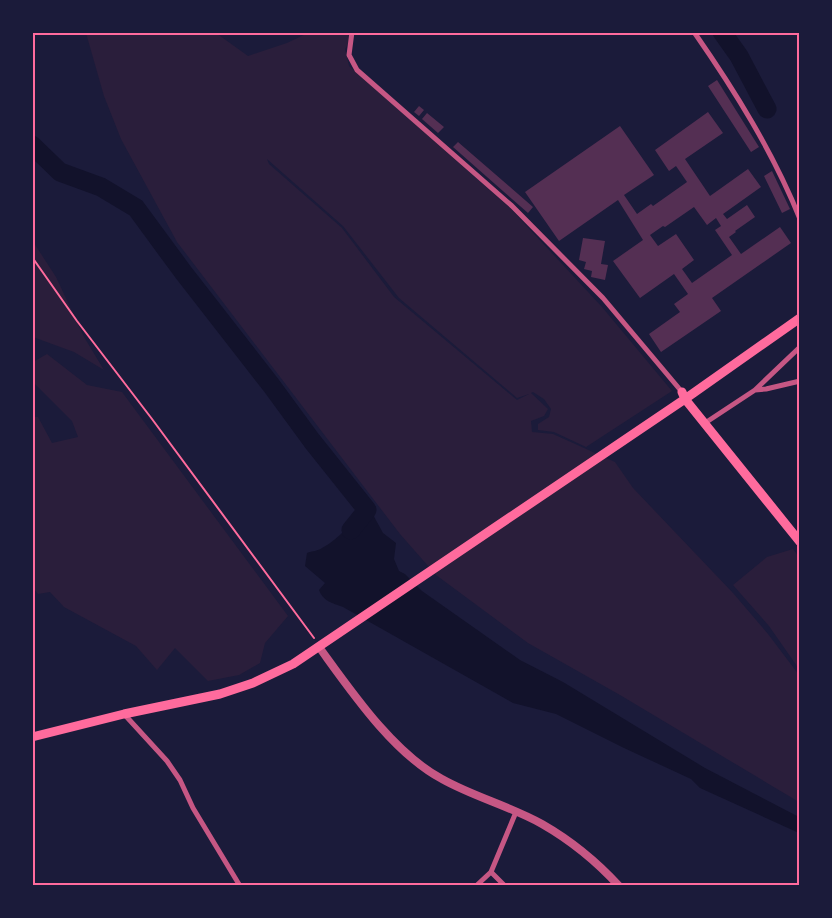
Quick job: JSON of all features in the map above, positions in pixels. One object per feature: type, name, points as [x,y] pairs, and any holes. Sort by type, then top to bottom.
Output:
[{"type":"main road","points":[[32,737],[124,714],[220,694],[253,683],[293,664],[317,643],[336,635],[590,462],[684,395],[800,318]]},
{"type":"main road","points":[[684,395],[800,542]]},
{"type":"street","points":[[352,32],[349,55],[357,70],[512,206],[603,298],[684,395]]},
{"type":"street","points":[[694,32],[720,69],[767,148],[800,219]]},
{"type":"street","points":[[705,423],[755,390],[800,347]]},
{"type":"street","points":[[755,390],[800,381]]},
{"type":"street","points":[[317,643],[348,686],[379,724],[410,757],[441,779],[542,824],[569,842],[606,872],[619,886]]},
{"type":"street","points":[[124,714],[167,761],[180,780],[193,808],[240,886]]},
{"type":"street","points":[[476,886],[491,872],[516,812]]},
{"type":"street","points":[[491,872],[505,886]]},
{"type":"path","points":[[32,257],[77,321],[152,419],[317,643]]},
{"type":"shaded area","points":[[86,33],[216,33],[248,56],[287,43],[308,33],[355,33],[345,49],[349,66],[511,209],[602,307],[672,391],[586,447],[554,432],[538,430],[538,424],[549,417],[551,409],[544,399],[533,392],[531,393],[548,409],[544,416],[531,421],[532,432],[553,434],[615,462],[633,488],[733,593],[768,634],[799,675],[799,802],[620,695],[528,643],[436,575],[400,534],[177,242],[121,139],[104,96]],"holes":[[[267,159],[343,226],[399,298],[517,398],[529,394],[517,400],[394,297],[342,228],[269,164]]]},
{"type":"shaded area","points":[[32,240],[56,277],[84,337],[104,370],[74,352],[33,337]]},
{"type":"shaded area","points":[[47,354],[87,385],[122,392],[288,616],[265,643],[260,663],[239,675],[208,681],[175,648],[157,670],[136,646],[64,607],[50,592],[38,594],[33,588],[33,417],[38,417],[52,443],[78,437],[72,421],[33,382],[33,362]]},
{"type":"shaded area","points":[[367,510],[371,511],[383,533],[396,543],[394,559],[399,571],[405,574],[422,591],[520,660],[563,682],[705,768],[799,817],[799,833],[700,788],[691,779],[556,714],[513,703],[343,607],[325,599],[319,590],[325,583],[305,566],[307,553],[319,550],[328,544]]},
{"type":"shaded area","points":[[793,549],[799,557],[799,669],[769,626],[733,585],[767,557]]},
{"type":"building","points":[[717,80],[759,147],[751,152],[708,86]]},
{"type":"building","points":[[419,106],[424,110],[419,116],[414,112]]},
{"type":"building","points":[[708,112],[723,133],[685,159],[710,196],[748,169],[761,187],[723,214],[727,219],[747,205],[755,217],[729,237],[741,254],[780,227],[791,243],[712,298],[721,311],[661,352],[649,334],[680,312],[674,304],[688,294],[674,274],[640,298],[613,261],[643,240],[618,200],[559,241],[525,192],[620,126],[654,175],[624,195],[637,214],[651,204],[653,206],[687,182],[676,166],[669,171],[655,150]],"holes":[[[694,207],[707,225],[716,218],[721,226],[715,230],[732,255],[692,283],[682,269],[694,260],[676,234],[658,246],[650,235]]]},
{"type":"building","points":[[427,113],[444,127],[438,133],[422,119]]},
{"type":"building","points":[[458,142],[533,207],[528,213],[453,147]]},
{"type":"building","points":[[772,171],[790,209],[782,213],[764,176]]},
{"type":"building","points":[[583,238],[605,241],[601,264],[608,265],[605,280],[591,277],[592,271],[584,269],[586,262],[579,260]]},
{"type":"waterway","points":[[722,32],[739,56],[767,109]]},
{"type":"waterway","points":[[32,145],[60,172],[101,187],[136,208],[312,441],[367,510],[351,530]]}]
